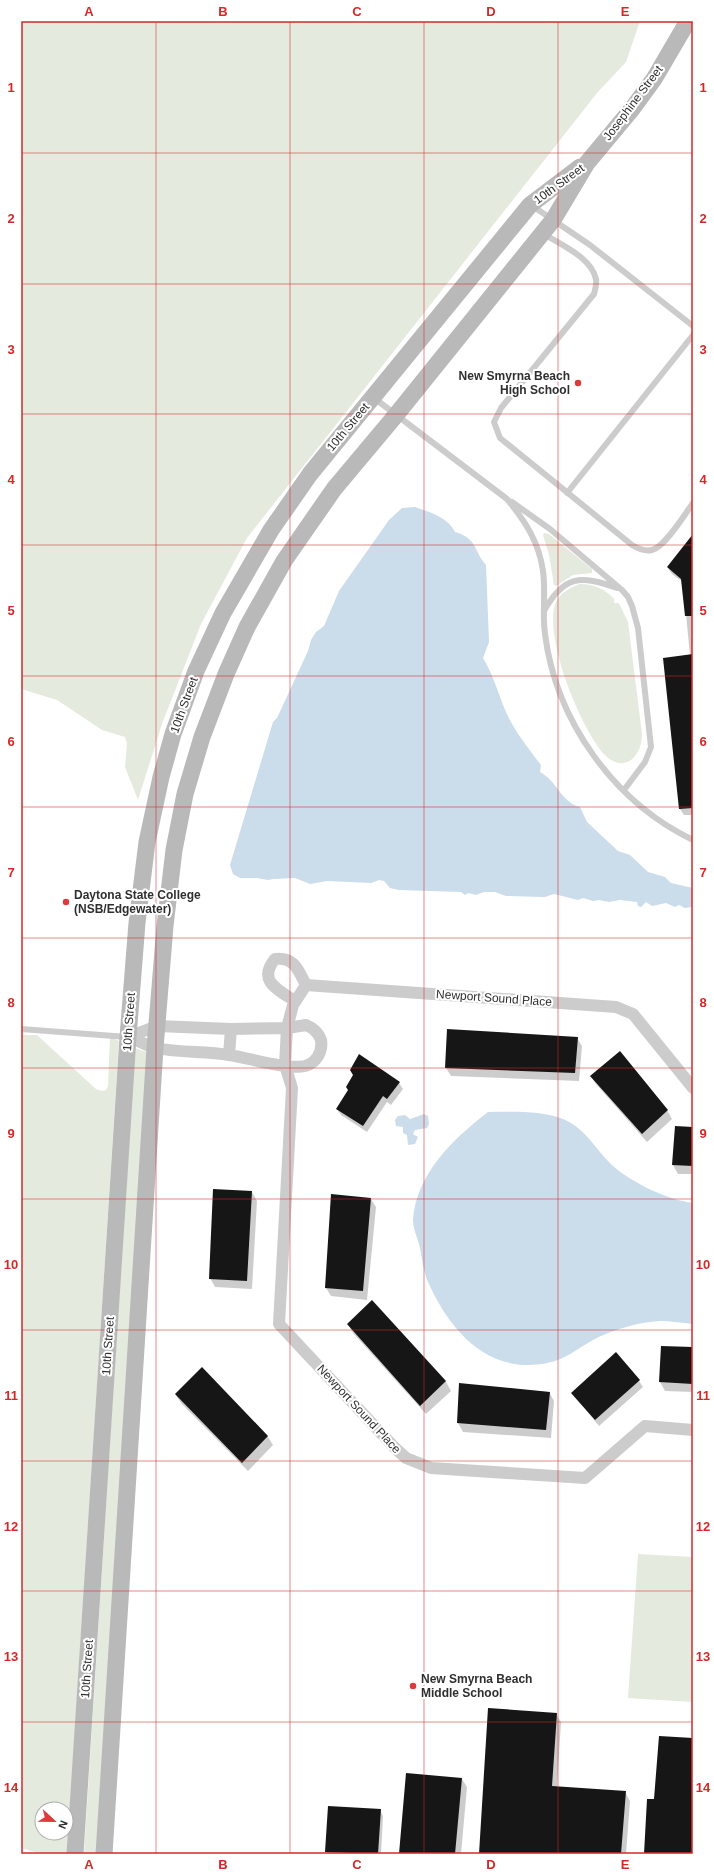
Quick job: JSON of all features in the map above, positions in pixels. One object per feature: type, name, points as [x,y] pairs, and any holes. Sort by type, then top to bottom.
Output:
[{"type":"street","name":"Josephine Street","points":[[587,163],[632,109],[654,79],[688,21]]},
{"type":"street","name":"10th Street","points":[[76,1854],[128,1037],[147,842],[163,770],[196,671],[223,613],[271,530],[310,474],[530,204],[587,163]]},
{"type":"street","name":"10th Street","points":[[104,1854],[155,1048],[165,926],[174,850],[185,794],[198,751],[226,674],[247,627],[284,561],[334,489],[396,415],[548,227],[587,163]]},
{"type":"street","points":[[295,1001],[273,986],[268,978],[268,967],[275,959],[285,958],[295,965],[306,985]]},
{"type":"street","name":"Newport Sound Place","points":[[693,1088],[632,1014],[616,1007],[306,985],[295,1001],[287,1028],[285,1065],[292,1088],[279,1324],[406,1458],[431,1468],[585,1478],[645,1426],[693,1430]]},
{"type":"street","points":[[306,1025],[319,1036],[321,1047],[316,1059],[311,1063],[300,1066],[285,1065],[229,1055],[155,1048],[128,1037],[157,1026],[230,1029],[287,1028],[306,1025]]},
{"type":"street","points":[[229,1055],[230,1029]]},
{"type":"lane","points":[[530,204],[548,227],[588,264],[596,279],[594,294],[501,408],[494,422],[500,438],[632,545],[641,550],[652,550],[662,544],[693,504]]},
{"type":"lane","points":[[548,227],[590,245],[693,326]]},
{"type":"lane","points":[[567,493],[693,335]]},
{"type":"lane","points":[[373,397],[507,499],[550,529],[622,590],[632,606],[638,628],[651,739],[651,747],[645,762],[624,790]]},
{"type":"lane","points":[[507,499],[527,525],[538,548],[543,572],[547,650],[556,683],[567,710],[585,744],[604,770],[624,790],[650,813],[693,840]]},
{"type":"lane","points":[[544,612],[552,597],[560,588],[575,580],[598,581],[622,590]]},
{"type":"lane","points":[[21,1029],[128,1037]]},
{"type":"shaded area","points":[[21,21],[640,21],[626,62],[597,93],[247,538],[201,624],[162,724],[138,800],[125,767],[127,743],[125,737],[102,730],[57,700],[21,689]]},
{"type":"shaded area","points":[[544,533],[549,534],[592,569],[592,573],[573,575],[556,586],[554,585],[549,555],[543,535]]},
{"type":"shaded area","points":[[580,584],[595,586],[607,592],[614,599],[614,603],[618,603],[620,605],[628,622],[642,734],[639,750],[631,760],[625,763],[619,763],[612,760],[605,755],[595,743],[575,704],[559,658],[554,636],[553,617],[556,602],[566,590]]},
{"type":"shaded area","points":[[21,1035],[37,1035],[96,1089],[102,1091],[106,1090],[108,1086],[110,1037],[119,1041],[70,1801],[34,1801],[34,1841],[68,1841],[67,1854],[41,1854],[21,1848]]},
{"type":"shaded area","points":[[135,1048],[147,1052],[96,1854],[84,1854]]},
{"type":"shaded area","points":[[638,1554],[693,1557],[693,1702],[628,1698]]},
{"type":"water","points":[[415,507],[443,519],[448,522],[455,532],[468,538],[486,565],[489,642],[483,658],[512,724],[541,765],[540,772],[550,780],[568,801],[580,807],[587,822],[618,851],[630,855],[648,872],[665,877],[671,883],[693,888],[693,907],[685,908],[679,905],[675,907],[666,903],[652,906],[646,902],[641,907],[638,906],[637,902],[620,900],[609,902],[599,900],[593,901],[583,898],[578,900],[554,894],[545,897],[506,896],[495,892],[484,892],[476,895],[468,893],[465,895],[461,892],[399,890],[390,888],[384,881],[379,880],[371,883],[327,881],[310,884],[295,878],[268,880],[257,878],[240,878],[233,874],[230,865],[273,722],[277,718],[308,651],[311,640],[316,632],[324,626],[339,591],[389,520],[402,508]]},
{"type":"water","points":[[488,1112],[545,1114],[570,1122],[588,1137],[607,1160],[624,1175],[647,1188],[671,1198],[693,1203],[693,1324],[660,1321],[634,1325],[600,1336],[560,1359],[547,1363],[526,1365],[507,1362],[489,1356],[460,1332],[437,1300],[428,1282],[413,1220],[421,1187],[429,1172],[450,1145]]},
{"type":"water","points":[[424,1114],[428,1116],[429,1124],[427,1128],[415,1130],[413,1134],[418,1137],[415,1144],[408,1145],[407,1135],[403,1133],[403,1127],[396,1126],[395,1120],[398,1116],[405,1115],[410,1119]]},
{"type":"building","points":[[693,534],[693,616],[685,616],[681,579],[667,567]]},
{"type":"building","points":[[693,654],[693,808],[679,809],[663,658]]},
{"type":"building","points":[[447,1029],[578,1037],[575,1073],[445,1068]]},
{"type":"building","points":[[620,1051],[668,1110],[642,1134],[590,1076]]},
{"type":"building","points":[[359,1054],[400,1082],[387,1099],[383,1096],[363,1126],[336,1109],[348,1090],[346,1087],[353,1075],[350,1070]]},
{"type":"building","points":[[675,1126],[693,1127],[693,1166],[672,1165]]},
{"type":"building","points":[[213,1189],[252,1191],[247,1281],[209,1279]]},
{"type":"building","points":[[331,1194],[371,1198],[363,1291],[325,1288]]},
{"type":"building","points":[[372,1300],[446,1381],[420,1406],[347,1324]]},
{"type":"building","points":[[661,1346],[693,1347],[693,1384],[659,1382]]},
{"type":"building","points":[[616,1352],[640,1380],[595,1420],[571,1393]]},
{"type":"building","points":[[202,1367],[268,1436],[242,1463],[175,1394]]},
{"type":"building","points":[[459,1383],[550,1392],[546,1430],[457,1423]]},
{"type":"building","points":[[488,1708],[557,1713],[552,1786],[626,1791],[621,1854],[479,1854]]},
{"type":"building","points":[[659,1736],[693,1738],[693,1854],[644,1854],[647,1799],[654,1799]]},
{"type":"building","points":[[406,1773],[462,1778],[455,1854],[399,1854]]},
{"type":"building","points":[[328,1806],[381,1809],[378,1854],[325,1852]]},
{"type":"place","name":"New Smyrna Beach High School","points":[[578,383]]},
{"type":"place","name":"Daytona State College (NSB/Edgewater)","points":[[66,902]]},
{"type":"place","name":"New Smyrna Beach Middle School","points":[[413,1686]]}]
